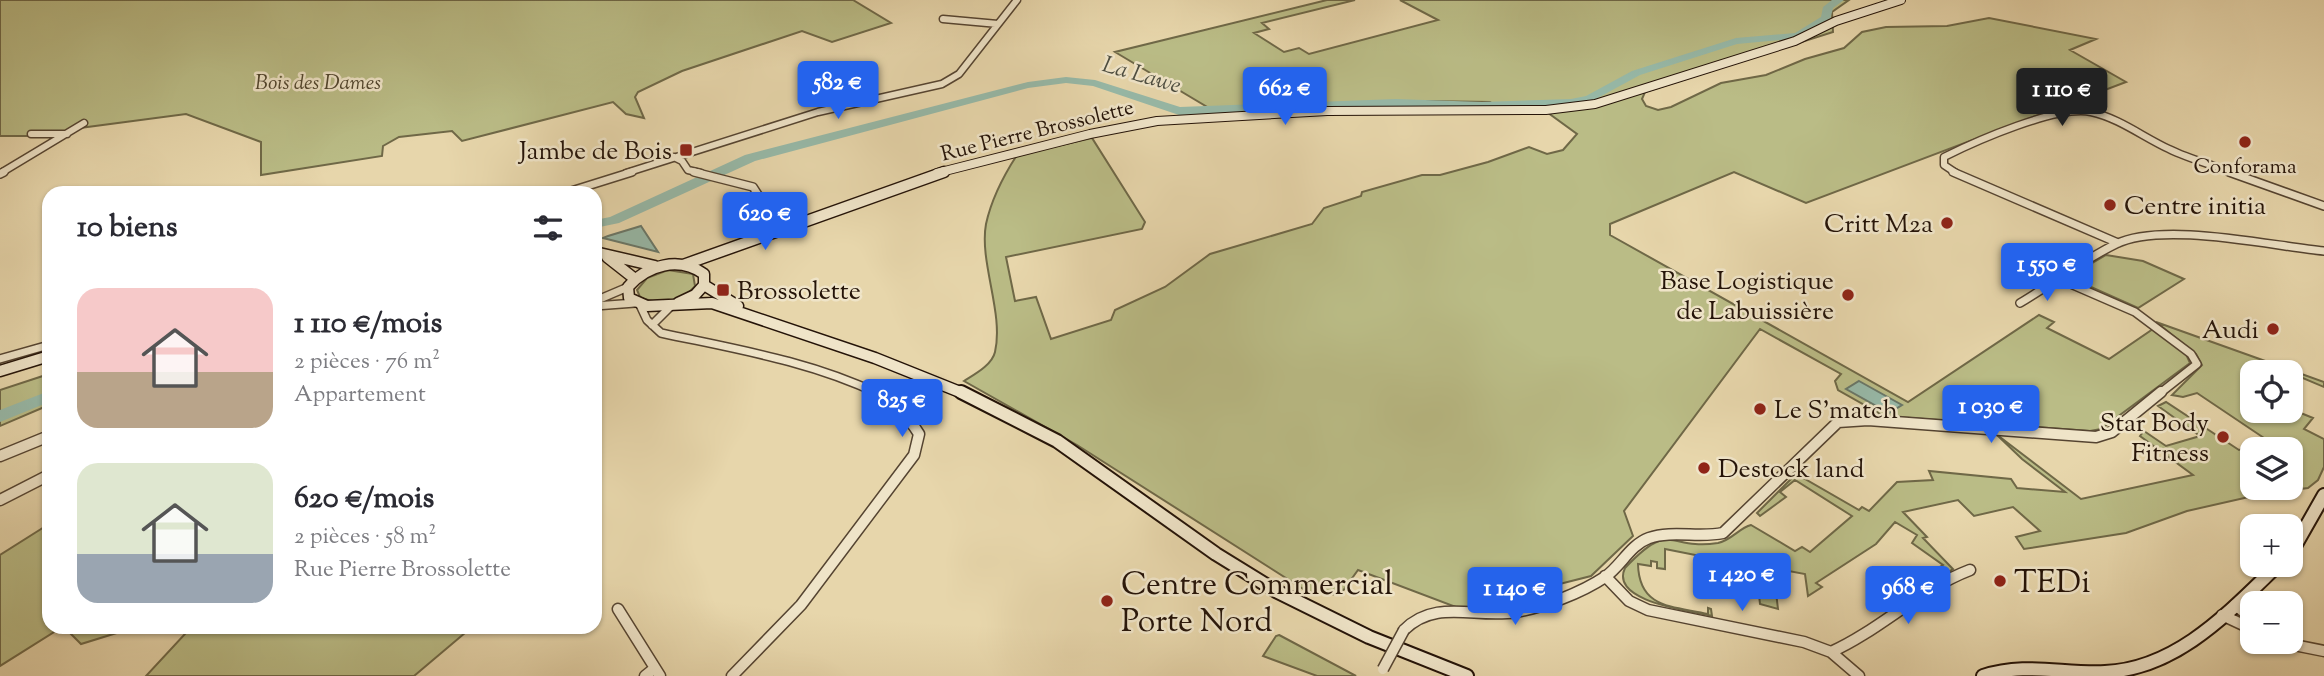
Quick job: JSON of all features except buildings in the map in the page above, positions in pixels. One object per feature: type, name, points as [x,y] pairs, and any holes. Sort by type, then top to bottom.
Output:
[{"type":"street","points":[[586,186],[818,112],[942,84],[960,74],[1017,0]]},
{"type":"street","name":"Rue Pierre Brossolette","points":[[683,265],[858,200],[972,163],[1157,121],[1326,111],[1573,107],[1623,97],[1644,86],[1807,36],[1847,16],[1901,0]]},
{"type":"street","points":[[943,19],[998,24]]},
{"type":"street","points":[[2118,243],[1955,173],[1944,165],[1944,157],[1978,140],[2069,111],[2091,113],[2114,120],[2170,150],[2324,206]]},
{"type":"street","points":[[0,174],[84,122]]},
{"type":"street","points":[[31,134],[67,134]]},
{"type":"street","points":[[674,157],[682,161],[688,170],[753,187],[764,204],[790,226]]},
{"type":"street","points":[[2020,303],[2118,243],[2167,236],[2324,253]]},
{"type":"street","name":"Rue Pierre Brossolette","points":[[675,304],[695,295],[711,263],[729,249]]},
{"type":"street","points":[[602,254],[643,265],[694,267],[704,280],[756,316]]},
{"type":"street","points":[[602,255],[632,283]]},
{"type":"street","points":[[602,300],[662,267]]},
{"type":"street","points":[[1383,669],[1414,617],[1428,612],[1489,615],[1518,611],[1605,576],[1647,539],[1661,535],[1708,537],[1723,533],[1838,422],[1868,420],[2096,437],[2112,432],[2197,364],[2191,354],[2135,312],[2059,279]]},
{"type":"street","points":[[632,283],[629,298],[638,304],[661,333],[823,372],[880,395],[904,412],[919,433],[914,455],[801,605],[732,676]]},
{"type":"street","points":[[602,304],[675,304],[701,301],[756,316],[930,378],[1032,427],[1075,452],[1216,554],[1310,611],[1436,666],[1468,676]]},
{"type":"street","points":[[652,325],[675,304]]},
{"type":"street","points":[[0,359],[42,347]]},
{"type":"street","points":[[0,371],[42,358]]},
{"type":"street","points":[[0,456],[42,439]]},
{"type":"street","points":[[0,500],[42,479]]},
{"type":"street","points":[[2303,532],[2324,495]]},
{"type":"street","points":[[1831,652],[1862,638],[1948,578],[1970,570]]},
{"type":"street","points":[[1605,576],[1629,601],[1648,611],[1804,642],[1831,652],[1859,676]]},
{"type":"street","points":[[1988,675],[2013,666],[2104,674],[2143,667],[2172,655],[2235,605],[2265,577]]},
{"type":"street","points":[[2235,605],[2240,609]]},
{"type":"street","points":[[618,609],[658,672],[645,676]]},
{"type":"street","points":[[2222,615],[2240,623]]},
{"type":"street","points":[[2303,646],[2311,649]]},
{"type":"street","points":[[2303,647],[2324,651]]},
{"type":"street","points":[[1436,666],[1450,676]]},
{"type":"green space","name":"Bois des Dames","points":[[0,0],[853,0],[891,23],[832,42],[802,31],[682,71],[638,92],[635,97],[644,118],[626,114],[613,102],[462,141],[452,131],[399,137],[383,146],[382,156],[261,175],[261,142],[186,114],[80,128],[61,136],[0,136]]},
{"type":"green space","points":[[1327,0],[1355,0],[1262,23],[1269,29],[1254,33],[1284,52],[1299,48],[1309,54],[1438,20],[1400,0],[1849,0],[1832,12],[1833,32],[1645,92],[1642,99],[1646,106],[1658,110],[1671,107],[1721,83],[1766,75],[1805,59],[1844,48],[1862,32],[1886,27],[1947,26],[1989,18],[2096,39],[2070,50],[2126,82],[1806,203],[1734,172],[1610,224],[1610,235],[1908,402],[2039,315],[2054,322],[2047,328],[2109,359],[2153,329],[2186,354],[2190,363],[2101,429],[2090,431],[1884,416],[1838,390],[1835,381],[1841,374],[1760,329],[1624,511],[1633,536],[1591,576],[1461,609],[1358,570],[1340,595],[1308,592],[1077,445],[964,381],[987,365],[995,352],[996,321],[986,255],[986,224],[998,188],[1017,155],[1092,138],[1145,222],[1142,229],[1006,257],[1015,301],[1036,297],[1051,339],[1111,320],[1115,310],[1165,287],[1210,254],[1312,224],[1324,208],[1361,196],[1362,192],[1422,175],[1440,175],[1529,147],[1547,154],[1563,150],[1577,134],[1544,110],[1500,109],[1490,102],[1426,101],[1209,108],[1115,52]]},
{"type":"green space","points":[[2106,255],[2143,261],[2184,279],[2138,308],[2073,279],[2072,275]]},
{"type":"green space","points":[[668,270],[693,274],[695,286],[684,295],[670,300],[654,301],[640,297],[637,290],[647,278]]},
{"type":"green space","points":[[2156,322],[2262,360],[2240,360],[2240,422],[2197,393],[2183,397],[2172,395],[2202,365],[2196,354]]},
{"type":"green space","points":[[2303,374],[2324,382],[2324,387],[2303,378]]},
{"type":"green space","points":[[42,376],[42,408],[0,426],[0,390]]},
{"type":"green space","points":[[2166,402],[2239,450],[2240,499],[2187,511],[2126,533],[2024,549],[2016,537],[2040,531],[2013,507],[1974,516],[1958,500],[1903,512],[1927,537],[1923,538],[1953,569],[1947,573],[1938,568],[1943,565],[1912,543],[1917,535],[1895,522],[1876,544],[1816,583],[1822,587],[1808,596],[1805,574],[1773,568],[1778,609],[1760,604],[1756,567],[1665,549],[1665,569],[1657,568],[1657,562],[1651,561],[1651,566],[1638,564],[1644,590],[1660,603],[1708,614],[1708,608],[1711,609],[1712,616],[1671,608],[1640,597],[1629,589],[1623,580],[1625,568],[1652,544],[1662,540],[1718,543],[1751,525],[1795,551],[1802,547],[1810,552],[1852,516],[1795,480],[1780,492],[1786,497],[1760,516],[1757,513],[1800,470],[1804,472],[1800,476],[1859,510],[1862,507],[1869,511],[1897,482],[1933,480],[1929,471],[2011,479],[2017,488],[2065,492],[2022,459],[1996,434],[2081,499],[2193,475],[2140,436],[2144,431],[2166,446],[2200,436],[2158,406]]},
{"type":"green space","points":[[2303,414],[2313,418],[2304,429],[2324,439],[2324,467],[2318,480],[2303,489],[2303,437],[2263,437],[2242,423],[2303,423]]},
{"type":"green space","points":[[42,528],[42,634],[51,634],[0,666],[0,555]]},
{"type":"green space","points":[[71,634],[113,634],[81,644]]},
{"type":"green space","points":[[185,634],[464,634],[414,676],[146,676]]},
{"type":"green space","points":[[1279,635],[1356,676],[1317,676],[1263,656]]},
{"type":"shaded area","points":[[641,226],[658,252],[603,238],[608,236]]},
{"type":"shaded area","points":[[1859,381],[1902,405],[1889,413],[1846,389]]},
{"type":"waterway","name":"La Lawe","points":[[602,223],[614,220],[750,158],[1028,85],[1066,80],[1095,83],[1179,111],[1396,103],[1482,106],[1571,103],[1590,98],[1636,73],[1736,41],[1798,36],[1826,18],[1828,7],[1839,0]]},
{"type":"waterway","name":"La Lawe","points":[[0,416],[42,399]]},
{"type":"place","name":"Conforama","points":[[2245,142]]},
{"type":"place","name":"Jambe de Bois","points":[[686,150]]},
{"type":"place","name":"Centre initia","points":[[2110,205]]},
{"type":"place","name":"Critt M2a","points":[[1947,223]]},
{"type":"place","name":"Brossolette","points":[[723,290]]},
{"type":"place","name":"Base Logistique de Labuissière","points":[[1848,295]]},
{"type":"place","name":"Audi","points":[[2273,329]]},
{"type":"place","name":"Le S'match","points":[[1760,409]]},
{"type":"place","name":"Star Body Fitness","points":[[2223,437]]},
{"type":"place","name":"Destock land","points":[[1704,468]]},
{"type":"place","name":"TEDi","points":[[2000,581]]},
{"type":"place","name":"Centre Commercial Porte Nord","points":[[1107,601]]}]
